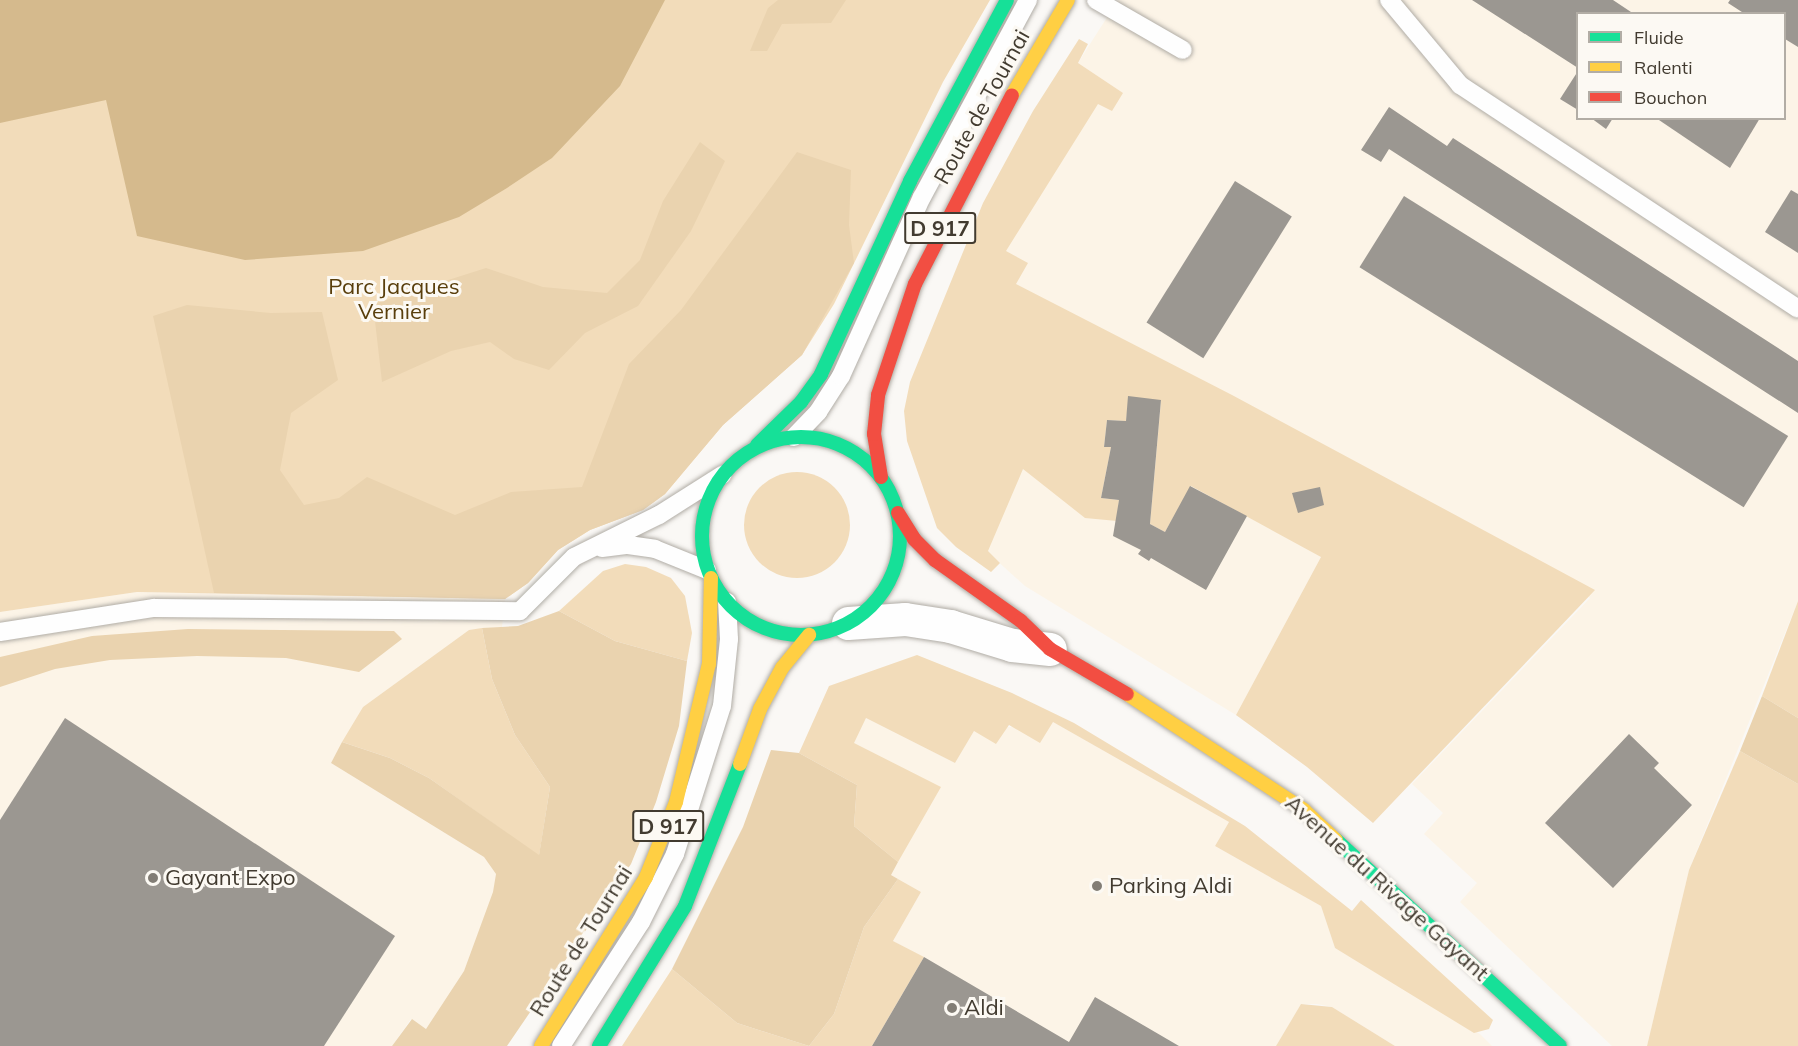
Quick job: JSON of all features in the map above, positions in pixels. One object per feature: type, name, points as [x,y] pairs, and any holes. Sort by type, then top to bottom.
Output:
[{"type":"main road","name":"Route de Tournai","points":[[752,450],[801,402],[821,374],[910,181],[1007,0]]},
{"type":"main road","name":"Route de Tournai","points":[[881,477],[874,434],[878,395],[915,284],[994,123],[1068,0]]},
{"type":"main road","points":[[794,437],[819,438],[843,446],[881,477],[898,513],[900,538],[891,576],[878,598],[848,623],[809,634],[764,628],[727,602],[709,574],[702,545],[702,521],[722,475],[752,450],[794,437]]},
{"type":"main road","name":"Avenue du Rivage Gayant","points":[[898,513],[907,530],[935,560],[1020,621],[1050,650],[1137,700],[1305,810],[1560,1046]]},
{"type":"main road","name":"Route de Tournai","points":[[541,1046],[642,885],[676,802],[710,664],[709,574]]},
{"type":"main road","name":"D 917","points":[[599,1046],[685,906],[709,852],[760,709],[787,661],[809,634]]},
{"type":"street","name":"Avenue du Rivage Gayant","points":[[848,623],[905,619],[950,626],[1012,645],[1050,650]]},
{"type":"lane","points":[[794,437],[818,412],[841,376],[922,197],[1028,0]]},
{"type":"lane","points":[[1096,0],[1183,50]]},
{"type":"lane","points":[[1389,0],[1460,85],[1798,309]]},
{"type":"lane","points":[[0,632],[98,613],[154,608],[520,610],[562,568],[585,550],[667,510],[722,475]]},
{"type":"lane","points":[[585,550],[641,546],[709,574]]},
{"type":"lane","points":[[561,1046],[641,922],[675,854],[722,706],[729,639],[727,602]]},
{"type":"shaded area","points":[[0,0],[665,0],[620,86],[552,158],[507,188],[459,217],[363,251],[245,260],[137,236],[106,100],[0,123]]},
{"type":"shaded area","points":[[1118,0],[1798,0],[1798,601],[1689,870],[1647,1046],[1612,1046],[1460,902],[1477,883],[1424,834],[1443,813],[1412,784],[1590,598],[1364,477],[1236,715],[1025,586],[951,519],[951,317],[1078,63]]},
{"type":"shaded area","points":[[137,592],[505,599],[502,627],[469,630],[363,707],[331,763],[484,857],[496,874],[494,892],[464,971],[426,1029],[411,1019],[392,1046],[0,1046],[0,612]]},
{"type":"shaded area","name":"Parking Aldi","points":[[866,718],[955,763],[974,731],[1053,722],[1229,822],[1215,846],[1321,906],[1335,948],[1480,1034],[1492,1046],[1395,1046],[1332,1007],[1301,1004],[1276,1046],[872,1046],[923,958],[893,941],[921,892],[891,875],[853,743]]},
{"type":"green space","name":"Parc Jacques Vernier","points":[[0,0],[990,0],[943,82],[834,304],[802,355],[723,425],[665,494],[643,510],[590,530],[558,550],[528,583],[505,599],[137,592],[0,612]]},
{"type":"green space","points":[[778,0],[846,0],[831,23],[782,24],[767,51],[750,51],[768,8]]},
{"type":"green space","points":[[1079,39],[1088,44],[1078,63],[1123,93],[1112,111],[1098,104],[1006,251],[1028,263],[1016,284],[1232,395],[1595,590],[1373,823],[1307,767],[1236,715],[1321,557],[1191,486],[1165,532],[1150,524],[1161,401],[1129,397],[1126,421],[1107,420],[1104,447],[1111,447],[1101,498],[1119,500],[1117,521],[1085,518],[1023,469],[988,551],[1000,563],[991,572],[956,547],[937,528],[907,441],[904,411],[910,382],[983,203],[1033,111]]},
{"type":"green space","points":[[700,142],[725,161],[691,231],[638,306],[585,333],[549,370],[514,359],[490,342],[451,351],[382,382],[373,304],[486,268],[543,287],[607,293],[640,260],[663,201]]},
{"type":"green space","points":[[797,152],[851,170],[849,225],[854,263],[802,355],[723,425],[665,494],[643,510],[590,530],[558,550],[528,583],[505,599],[214,593],[153,316],[187,305],[271,313],[322,312],[338,380],[291,413],[280,470],[304,505],[339,498],[367,477],[455,515],[511,492],[582,487],[629,364],[681,310]]},
{"type":"green space","points":[[797,472],[817,476],[834,488],[846,505],[850,525],[846,545],[834,562],[817,574],[797,578],[777,574],[760,562],[748,545],[744,525],[748,505],[760,488],[777,476]]},
{"type":"green space","points":[[625,564],[646,567],[671,578],[685,596],[692,633],[687,661],[615,641],[559,611],[603,571]]},
{"type":"green space","points":[[1798,601],[1798,718],[1762,696]]},
{"type":"green space","points":[[559,611],[615,641],[687,661],[679,726],[656,802],[631,864],[507,1046],[392,1046],[412,1019],[426,1029],[464,971],[493,892],[496,874],[484,857],[331,763],[342,742],[390,758],[429,778],[539,855],[550,787],[515,735],[492,679],[482,628],[518,626]]},
{"type":"green space","points":[[482,628],[492,679],[515,735],[550,787],[539,856],[429,778],[390,758],[342,742],[363,707],[469,630]]},
{"type":"green space","points":[[188,629],[394,631],[402,639],[359,672],[286,658],[197,656],[110,660],[55,669],[0,687],[0,657],[92,636]]},
{"type":"green space","points":[[917,655],[1012,693],[1074,723],[1245,826],[1352,911],[1361,900],[1493,1020],[1489,1029],[1474,1033],[1335,948],[1321,906],[1215,846],[1229,822],[1053,722],[1040,743],[1009,725],[996,744],[974,731],[955,763],[866,718],[854,743],[941,787],[898,862],[854,826],[857,785],[799,753],[829,686]]},
{"type":"green space","points":[[1762,696],[1798,718],[1798,784],[1740,751]]},
{"type":"green space","points":[[771,750],[799,753],[857,785],[854,826],[898,862],[891,875],[898,879],[864,927],[834,1014],[809,1046],[737,1023],[672,969],[743,827]]},
{"type":"green space","points":[[1740,751],[1798,784],[1798,1046],[1647,1046],[1689,870]]},
{"type":"green space","points":[[898,879],[921,892],[893,941],[924,957],[872,1046],[809,1046],[834,1014],[864,927]]},
{"type":"green space","points":[[672,969],[737,1023],[809,1046],[622,1046]]},
{"type":"green space","points":[[1301,1004],[1332,1007],[1395,1046],[1276,1046]]},
{"type":"building","points":[[1472,0],[1613,0],[1631,12],[1576,12],[1576,67]]},
{"type":"building","points":[[1730,0],[1798,0],[1798,47],[1786,40],[1786,12],[1742,12],[1728,3]]},
{"type":"building","points":[[1576,74],[1576,109],[1560,99]]},
{"type":"building","points":[[1389,107],[1447,146],[1453,138],[1798,361],[1798,413],[1389,149],[1381,162],[1361,150]]},
{"type":"building","points":[[1594,120],[1612,120],[1606,129]]},
{"type":"building","points":[[1659,120],[1759,120],[1730,168]]},
{"type":"building","points":[[1235,181],[1292,217],[1203,358],[1147,323]]},
{"type":"building","points":[[1791,190],[1798,194],[1798,253],[1765,232]]},
{"type":"building","points":[[1404,196],[1788,436],[1744,507],[1359,267]]},
{"type":"building","points":[[1128,396],[1161,400],[1150,524],[1165,532],[1190,486],[1247,516],[1206,590],[1151,558],[1149,561],[1138,554],[1141,550],[1113,536],[1119,500],[1101,498],[1111,447],[1104,447],[1107,420],[1126,421]]},
{"type":"building","points":[[1320,487],[1324,505],[1298,513],[1292,493]]},
{"type":"building","name":"Gayant Expo","points":[[65,718],[395,936],[324,1046],[0,1046],[0,820]]},
{"type":"building","points":[[1629,734],[1659,763],[1654,768],[1692,805],[1613,888],[1545,823]]},
{"type":"building","name":"Aldi","points":[[924,957],[1069,1042],[1095,997],[1179,1046],[872,1046]]},
{"type":"traffic: fast","points":[[757,445],[801,402],[821,374],[910,181],[1007,0]]},
{"type":"traffic: fast","points":[[791,437],[811,437],[839,444],[864,459],[878,473],[893,498],[900,526],[900,536],[900,546],[893,574],[878,599],[864,613],[830,631],[811,635],[791,635],[763,628],[738,613],[724,599],[706,565],[702,546],[702,526],[709,498],[724,473],[738,459],[772,441],[791,437]]},
{"type":"traffic: fast","points":[[599,1046],[685,906],[740,764]]},
{"type":"traffic: fast","points":[[1336,840],[1560,1046]]},
{"type":"traffic: slow","points":[[1012,95],[1068,0]]},
{"type":"traffic: slow","points":[[541,1046],[646,877],[676,802],[709,664],[711,578]]},
{"type":"traffic: slow","points":[[740,764],[760,709],[782,668],[809,635]]},
{"type":"traffic: slow","points":[[1127,694],[1304,810],[1336,840]]},
{"type":"traffic: jam","points":[[881,477],[874,434],[878,395],[915,284],[1012,95]]},
{"type":"traffic: jam","points":[[898,513],[914,539],[935,560],[1021,621],[1050,649],[1127,694]]},
{"type":"place","name":"Gayant Expo","points":[[153,878]]},
{"type":"place","name":"Parking Aldi","points":[[1097,886]]},
{"type":"place","name":"Aldi","points":[[952,1008]]}]
